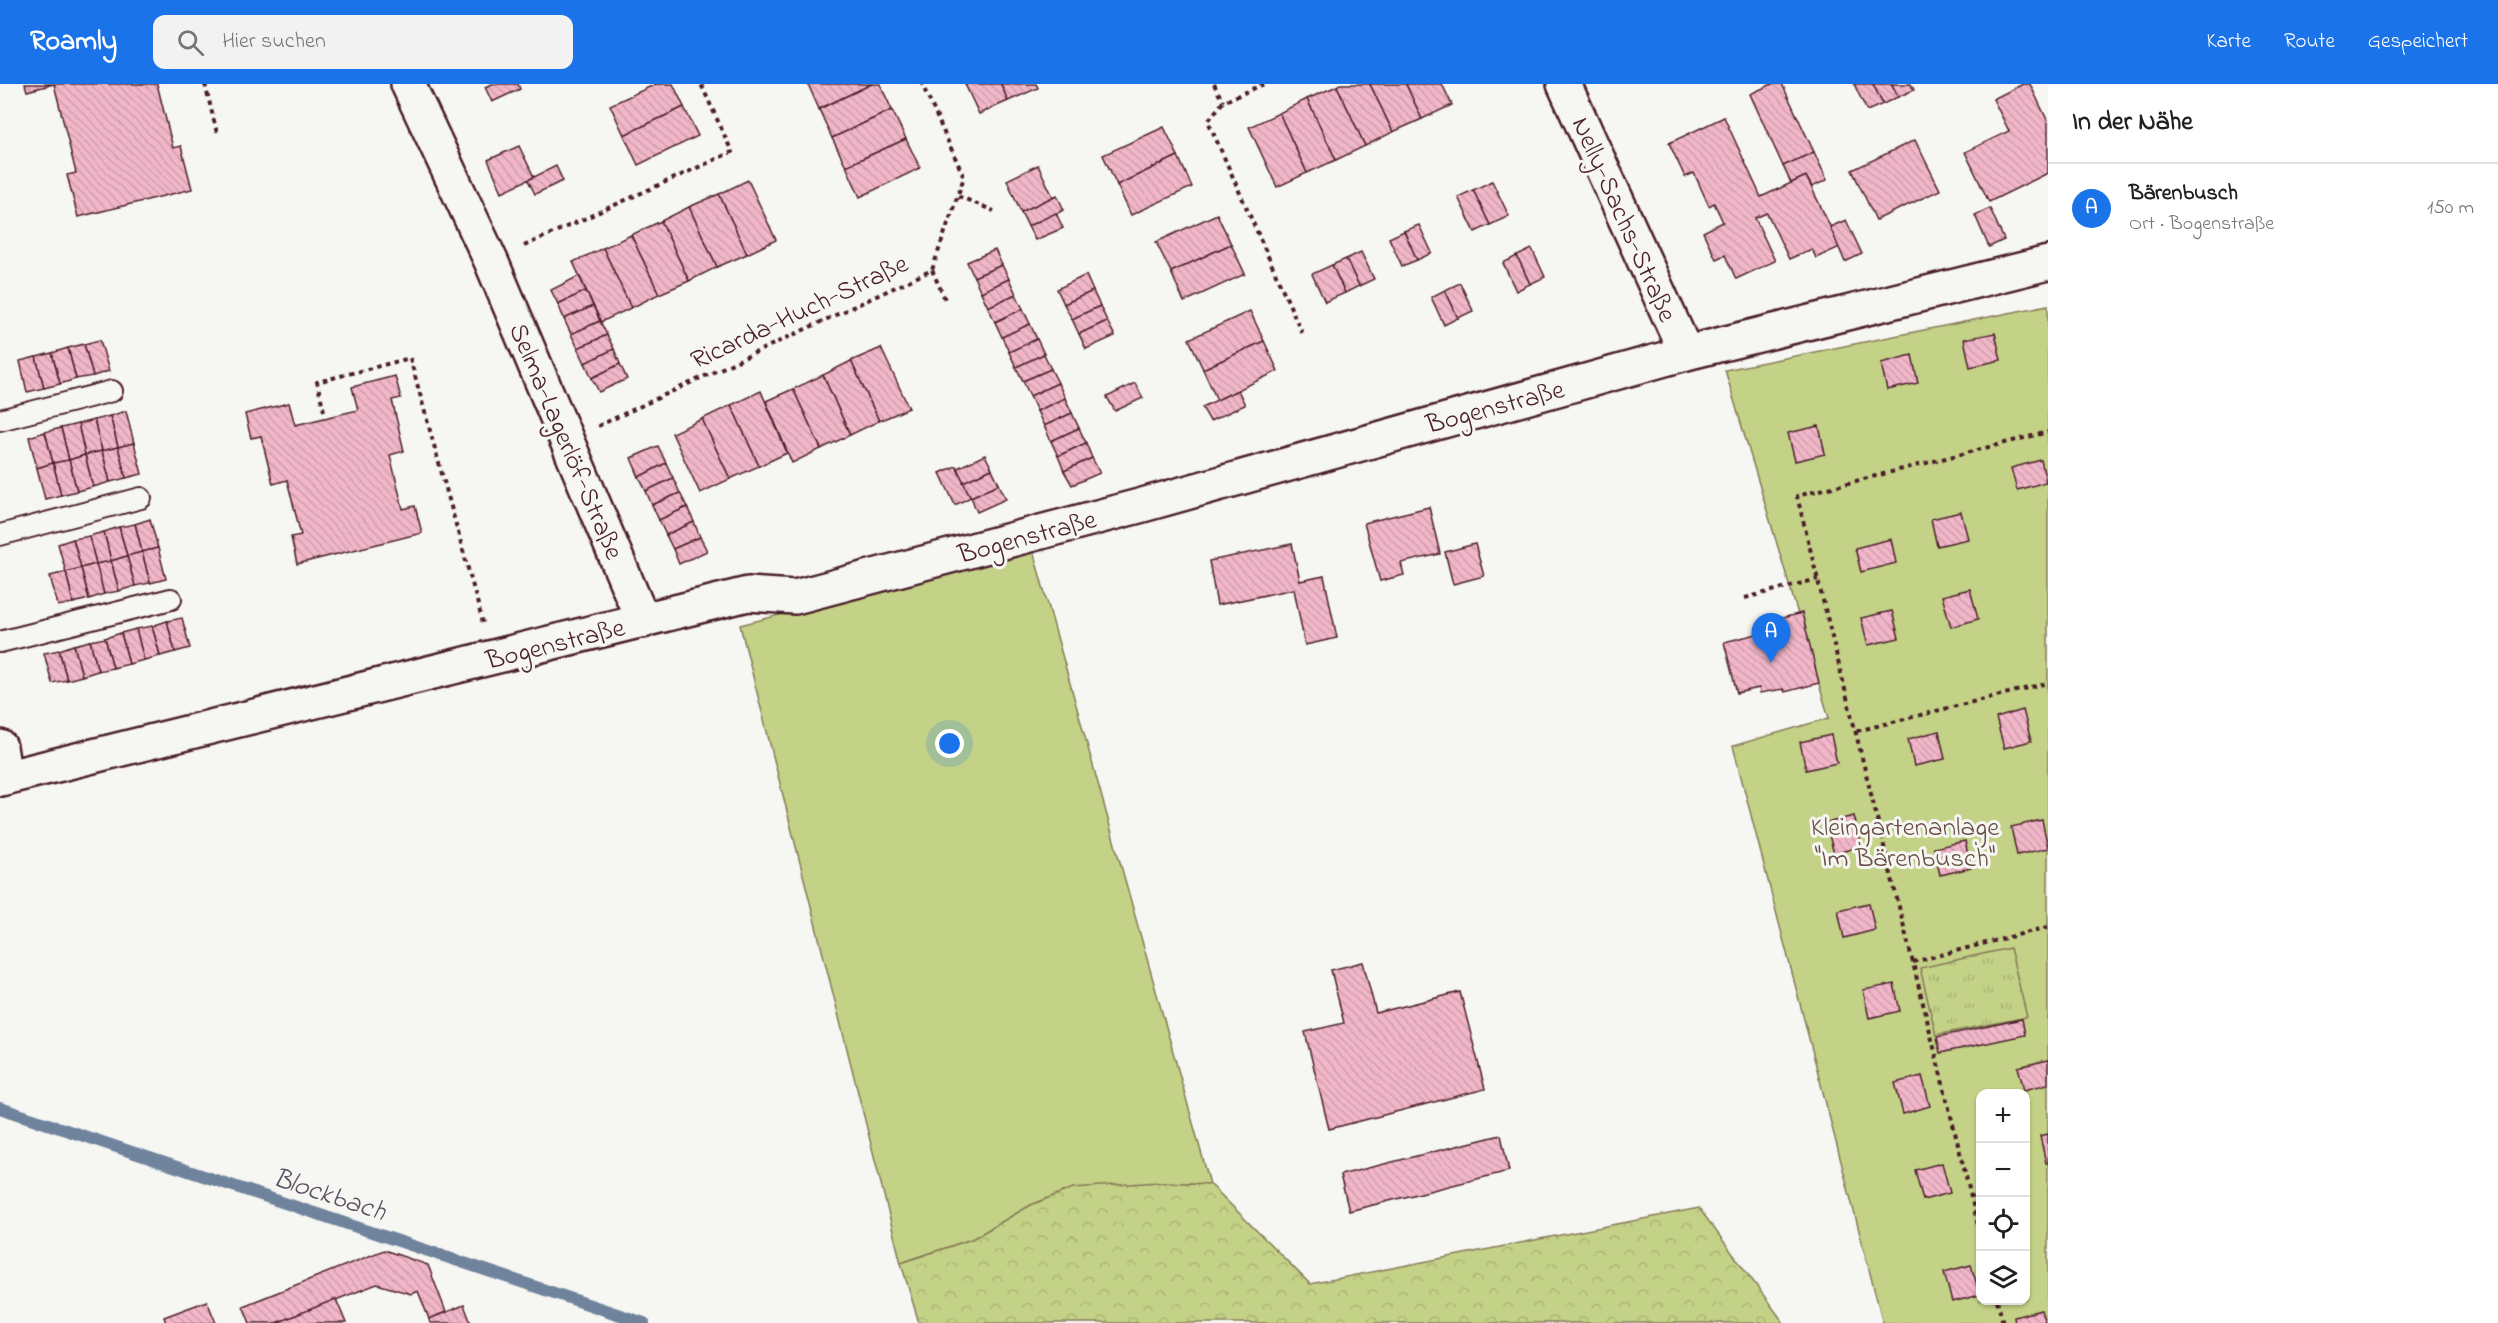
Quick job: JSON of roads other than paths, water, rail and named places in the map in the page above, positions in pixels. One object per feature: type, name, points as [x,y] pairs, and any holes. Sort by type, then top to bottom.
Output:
[{"type":"street","name":"Selma-Lagerlöf-Straße","points":[[408,84],[491,261],[643,621]]},
{"type":"street","name":"Nelly-Sachs-Straße","points":[[1564,84],[1686,353]]},
{"type":"street","name":"Bogenstraße","points":[[2,768],[493,659],[748,594],[795,597],[1128,509],[1686,353],[2048,263]]},
{"type":"lane","points":[[0,420],[112,391]]},
{"type":"lane","points":[[0,535],[141,498]]},
{"type":"lane","points":[[0,642],[171,599]]},
{"type":"waterway","name":"Blockbach","points":[[0,1108],[644,1323]]},
{"type":"place","name":"Bärenbusch","points":[[1771,663]]},
{"type":"park label","name":"Kleingartenanlage \"Im Bärenbusch\"","points":[[1905,842]]}]
